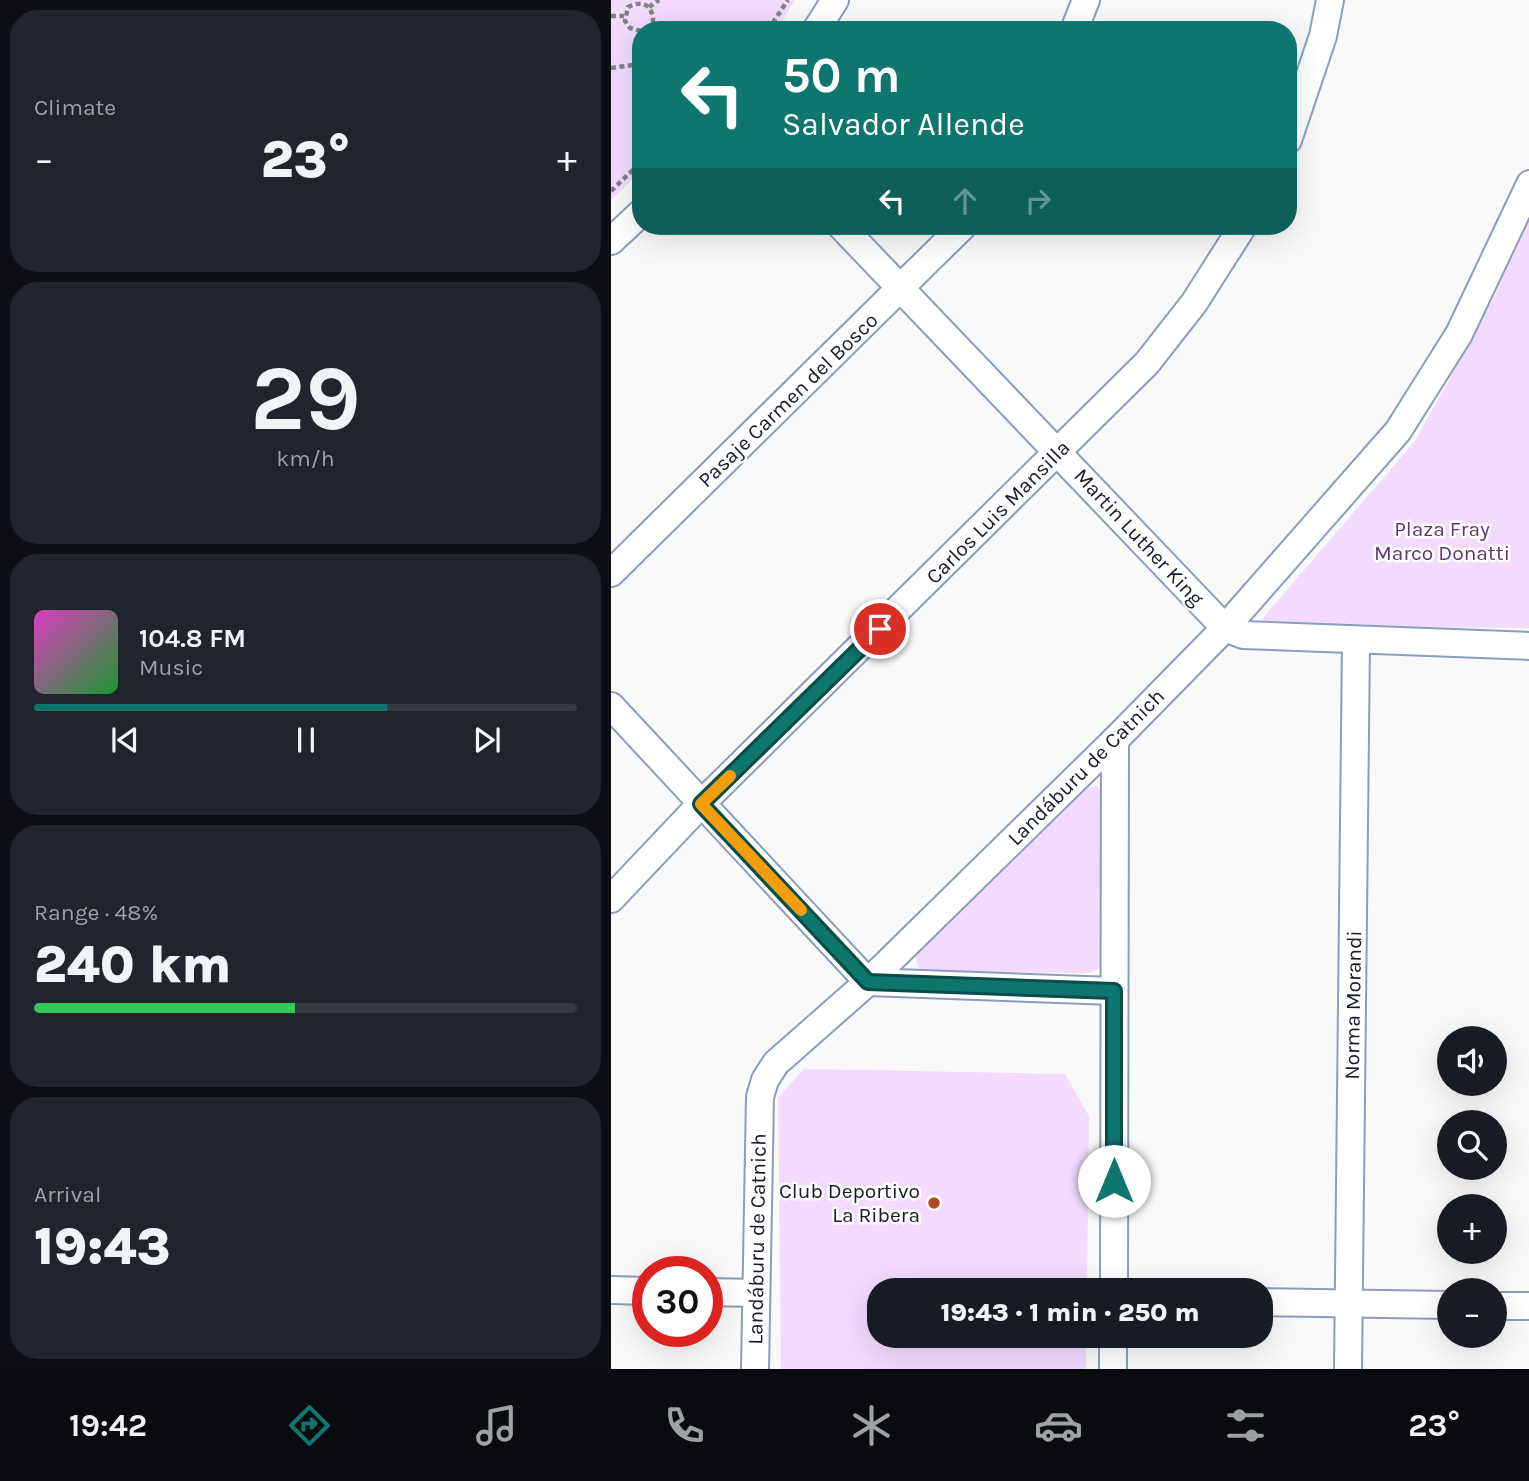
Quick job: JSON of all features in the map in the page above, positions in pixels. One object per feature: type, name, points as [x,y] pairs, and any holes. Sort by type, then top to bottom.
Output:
[{"type":"street","points":[[822,21],[835,0]]},
{"type":"street","points":[[1078,21],[1086,0]]},
{"type":"street","points":[[1297,113],[1323,36],[1330,0]]},
{"type":"street","name":"Landáburu de Catnich","points":[[755,1369],[760,1097],[765,1080],[776,1063],[868,982],[1115,740],[1225,628],[1398,431],[1459,334],[1529,184]]},
{"type":"street","points":[[611,241],[632,222]]},
{"type":"street","name":"Martin Luther King","points":[[850,235],[1225,628]]},
{"type":"street","name":"Pasaje Carmen del Bosco","points":[[611,573],[954,235]]},
{"type":"street","name":"Carlos Luis Mansilla","points":[[611,898],[701,804],[1059,453],[1147,363],[1194,303],[1237,235]]},
{"type":"street","points":[[1225,628],[1243,635],[1529,646]]},
{"type":"street","name":"Norma Morandi","points":[[1348,1369],[1356,641]]},
{"type":"street","points":[[611,706],[868,982],[1114,991]]},
{"type":"street","points":[[1114,1278],[1115,740]]},
{"type":"street","points":[[611,1290],[632,1291]]},
{"type":"street","points":[[723,1292],[756,1293]]},
{"type":"street","points":[[1273,1302],[1437,1305]]},
{"type":"street","points":[[1507,1306],[1529,1306]]},
{"type":"street","points":[[1113,1348],[1113,1369]]},
{"type":"path","points":[[649,7],[659,0]]},
{"type":"path","points":[[774,21],[788,0]]},
{"type":"path","points":[[632,27],[627,25],[624,16],[628,7],[637,3],[649,7]]},
{"type":"path","points":[[649,7],[652,21]]},
{"type":"path","points":[[611,16],[624,16]]},
{"type":"path","points":[[611,68],[632,65]]},
{"type":"path","points":[[611,191],[632,171]]},
{"type":"green space","points":[[611,0],[795,0],[782,21],[632,21],[632,180],[611,200]]},
{"type":"green space","name":"Plaza Fray Marco Donatti","points":[[1529,211],[1529,628],[1267,626],[1262,619],[1415,441],[1495,296]]},
{"type":"green space","points":[[1096,786],[1102,791],[1103,958],[1099,968],[1089,973],[925,972],[919,968],[915,955],[1087,788]]},
{"type":"green space","name":"Club Deportivo La Ribera","points":[[804,1069],[1065,1074],[1089,1116],[1087,1278],[867,1278],[867,1348],[1086,1348],[1086,1369],[781,1369],[778,1098]]},
{"type":"slow traffic","points":[[730,776],[701,804],[801,910]]},
{"type":"place","name":"Club Deportivo La Ribera","points":[[934,1203]]},
{"type":"route","points":[[880,629],[701,804],[868,982],[1114,991],[1114,1181]]}]
